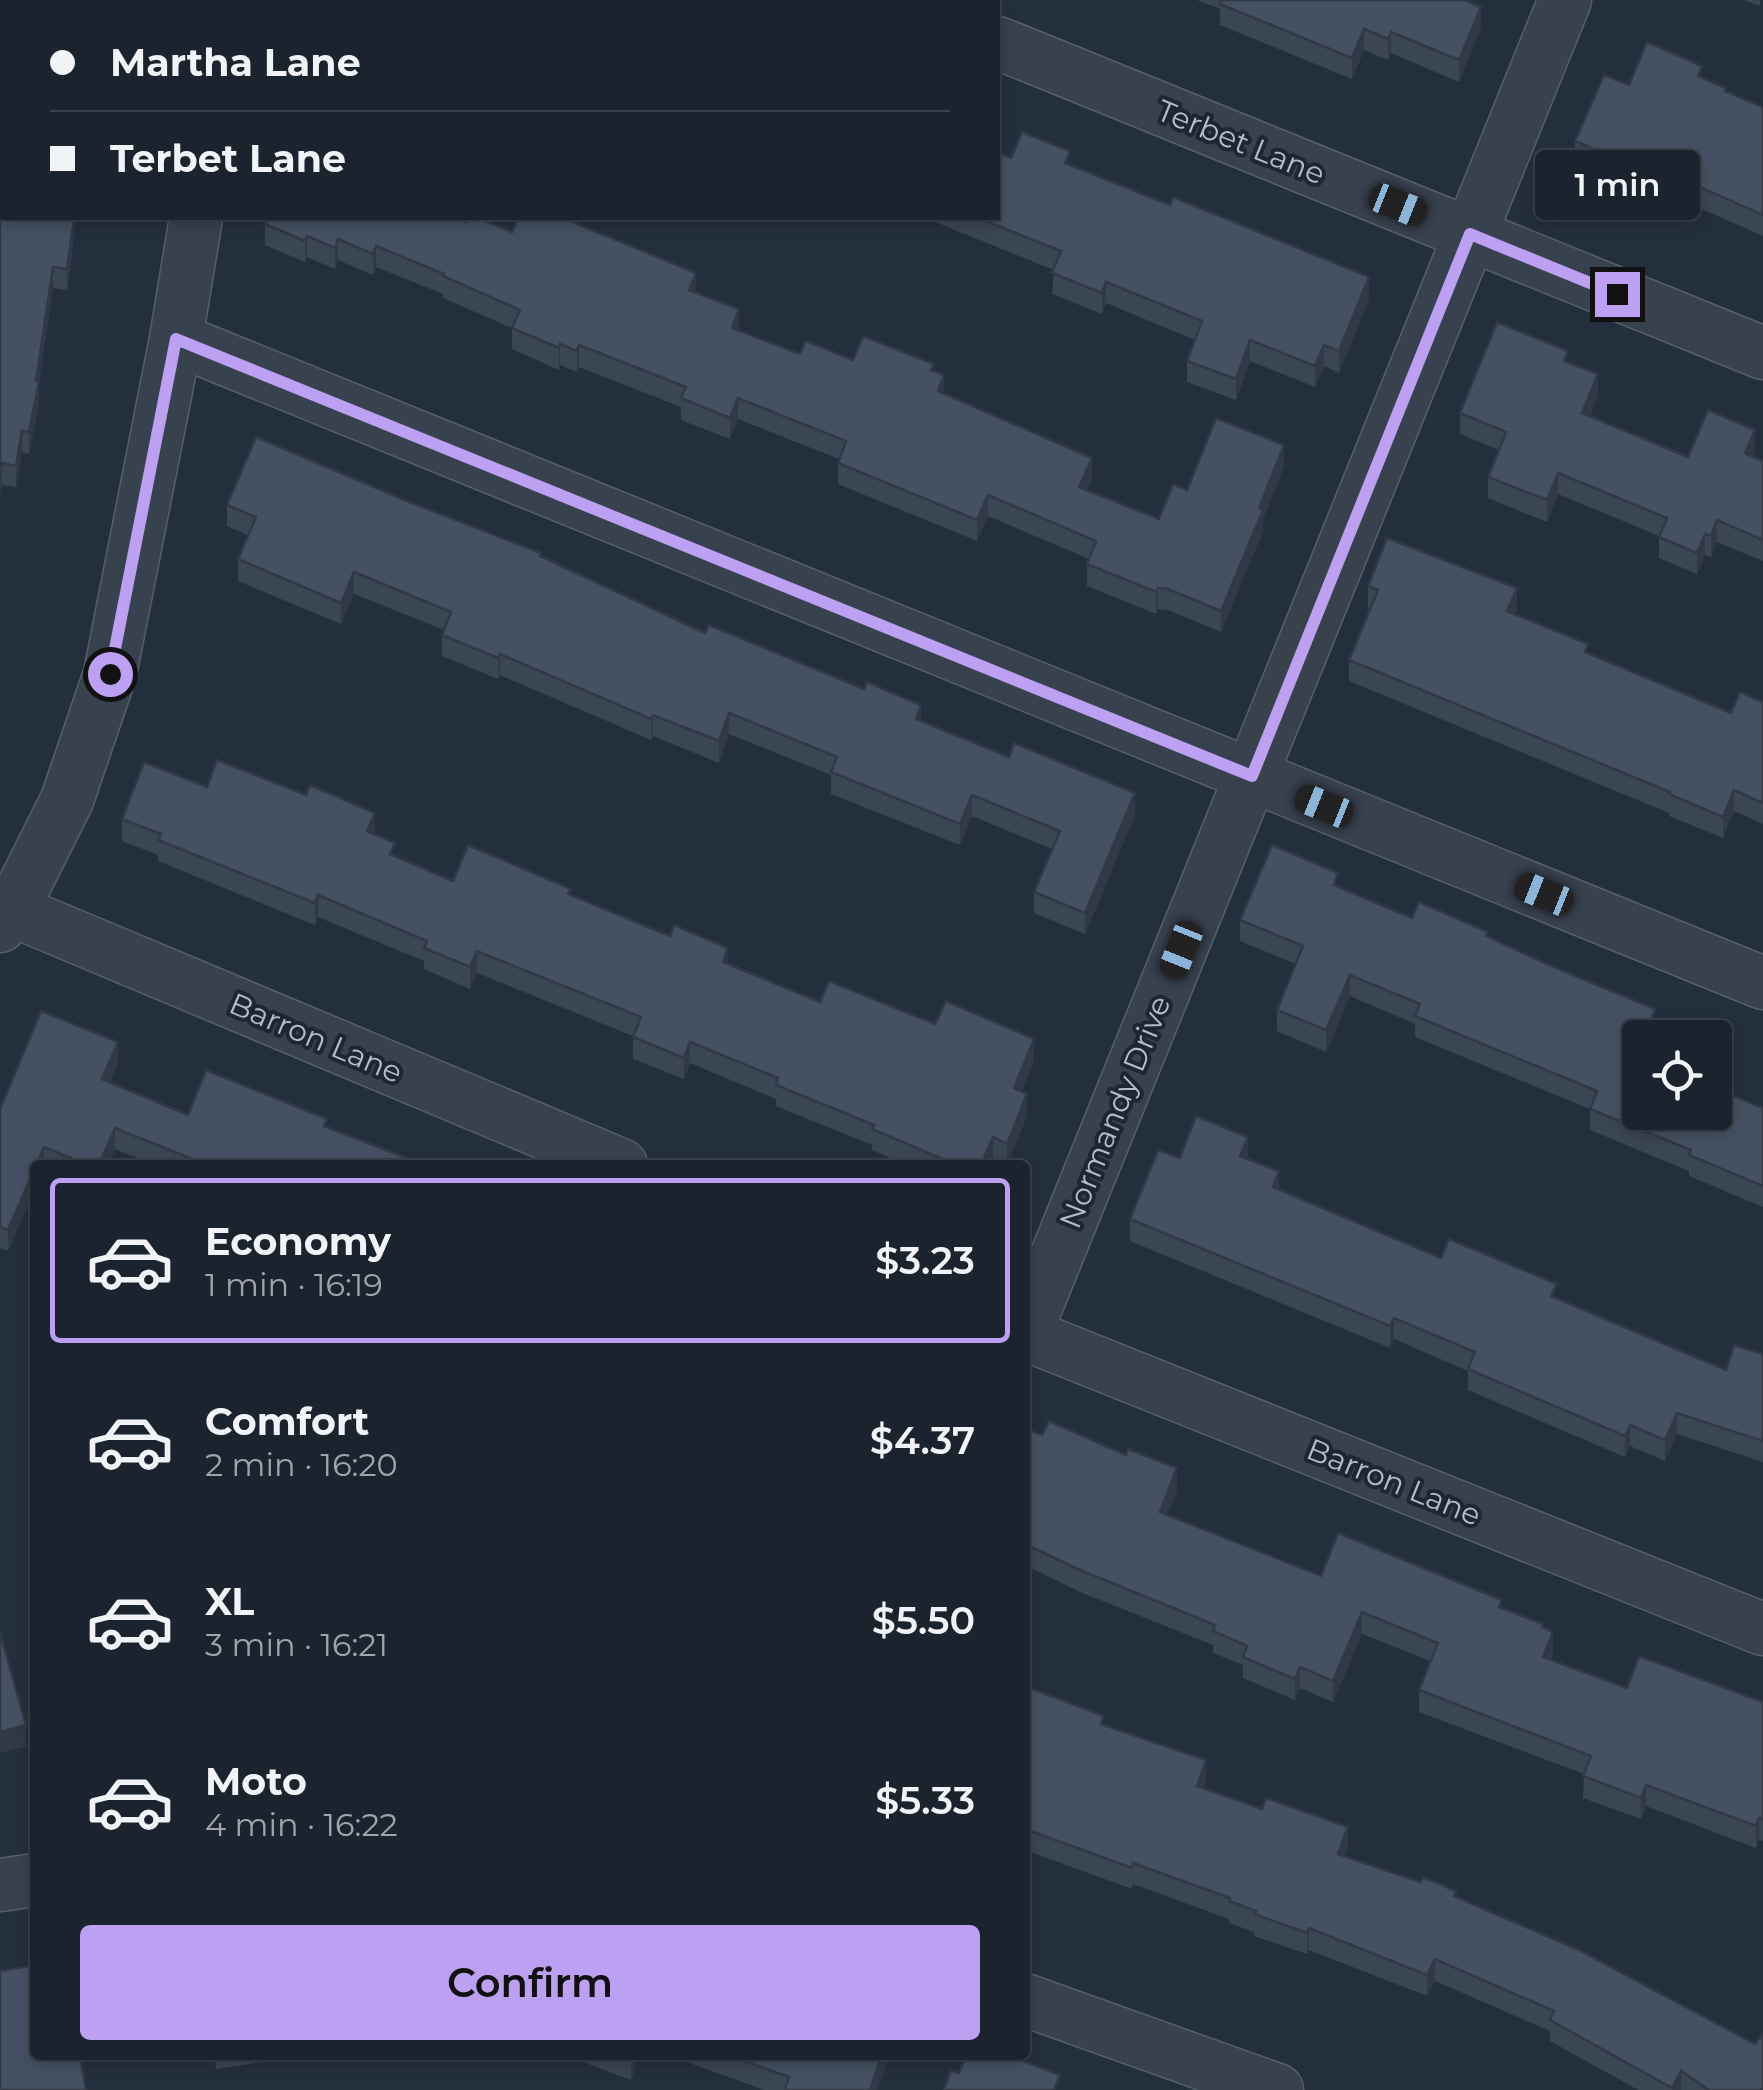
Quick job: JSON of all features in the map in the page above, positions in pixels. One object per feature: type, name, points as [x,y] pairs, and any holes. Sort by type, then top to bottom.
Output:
[{"type":"street","name":"Normandy Drive","points":[[1030,1322],[1565,0]]},
{"type":"street","name":"Terbet Lane","points":[[1000,44],[1763,353]]},
{"type":"street","points":[[6,918],[66,800],[110,674],[196,220]]},
{"type":"street","points":[[176,339],[1763,983]]},
{"type":"street","name":"Barron Lane","points":[[6,918],[609,1160]]},
{"type":"street","name":"Barron Lane","points":[[1030,1336],[1763,1629]]},
{"type":"street","points":[[0,1886],[30,1881]]},
{"type":"street","points":[[1030,2002],[1220,2081],[1277,2090]]},
{"type":"building","points":[[1221,0],[1465,0],[1481,7],[1459,60],[1391,32],[1388,39],[1364,29],[1352,58],[1220,4]]},
{"type":"building","points":[[1647,42],[1702,66],[1698,76],[1763,107],[1763,215],[1650,165],[1647,172],[1575,141],[1604,75],[1629,85]]},
{"type":"building","points":[[1022,132],[1070,151],[1065,163],[1170,205],[1173,197],[1369,277],[1339,351],[1324,345],[1315,366],[1250,340],[1236,379],[1187,361],[1202,321],[1106,282],[1102,293],[1052,273],[1061,251],[983,220],[1000,220],[1000,154],[1011,158]]},
{"type":"building","points":[[0,220],[74,220],[67,269],[53,267],[29,432],[22,431],[16,466],[2,463],[0,474]]},
{"type":"building","points":[[267,220],[483,220],[512,232],[517,220],[568,220],[696,273],[689,290],[739,309],[732,328],[800,354],[806,341],[853,360],[863,336],[934,364],[931,370],[944,375],[938,391],[1092,458],[1079,487],[1159,519],[1173,484],[1187,490],[1216,418],[1284,445],[1259,508],[1263,510],[1221,611],[1168,589],[1158,588],[1156,592],[1087,564],[1096,541],[988,495],[977,520],[838,463],[846,441],[738,398],[730,418],[681,398],[686,387],[579,345],[577,351],[560,344],[559,348],[512,328],[520,310],[376,246],[373,254],[338,239],[335,248],[307,236],[305,241],[265,224]]},
{"type":"building","points":[[1497,322],[1568,351],[1564,361],[1598,374],[1582,413],[1688,457],[1708,410],[1755,430],[1745,453],[1763,461],[1763,540],[1717,520],[1711,536],[1705,534],[1697,553],[1659,537],[1667,518],[1558,473],[1547,500],[1488,477],[1506,432],[1460,413]]},
{"type":"building","points":[[256,437],[541,553],[540,556],[705,633],[709,625],[864,689],[867,682],[921,705],[916,719],[1009,757],[1014,743],[1135,793],[1085,913],[1034,892],[1060,831],[972,795],[960,824],[831,772],[837,757],[729,713],[719,741],[653,715],[651,719],[500,654],[498,658],[442,635],[451,612],[354,572],[341,603],[238,559],[256,517],[227,505]]},
{"type":"building","points":[[1387,538],[1517,588],[1507,611],[1588,644],[1585,652],[1731,713],[1740,692],[1763,702],[1763,803],[1734,790],[1723,817],[1349,660],[1378,590],[1368,586]]},
{"type":"building","points":[[217,760],[306,795],[310,785],[375,813],[367,831],[395,843],[390,854],[453,881],[468,845],[571,889],[568,894],[670,936],[674,925],[728,948],[723,962],[820,1002],[829,981],[935,1024],[946,1001],[1034,1039],[1014,1088],[1027,1094],[1007,1144],[993,1137],[983,1160],[945,1160],[872,1129],[874,1125],[776,1085],[778,1078],[690,1042],[684,1058],[633,1037],[641,1017],[477,951],[470,967],[424,948],[427,941],[318,895],[315,903],[158,840],[161,834],[122,819],[144,762],[207,787]]},
{"type":"building","points":[[1272,845],[1338,873],[1334,885],[1412,918],[1419,902],[1488,932],[1486,936],[1547,964],[1655,1009],[1651,1020],[1622,1020],[1622,1122],[1590,1109],[1597,1091],[1415,1016],[1420,1004],[1350,975],[1326,1030],[1277,1010],[1303,946],[1240,920]]},
{"type":"building","points":[[41,1011],[118,1042],[102,1079],[188,1115],[206,1070],[327,1119],[324,1126],[412,1160],[189,1160],[115,1128],[101,1160],[75,1160],[44,1147],[38,1160],[30,1160],[30,1179],[8,1230],[0,1227],[0,1109]]},
{"type":"building","points":[[1732,1095],[1763,1108],[1763,1186],[1689,1155],[1691,1150],[1642,1130],[1732,1130]]},
{"type":"building","points":[[1196,1116],[1248,1137],[1240,1156],[1279,1171],[1273,1187],[1441,1258],[1449,1239],[1557,1284],[1551,1296],[1726,1370],[1734,1345],[1763,1354],[1763,1441],[1677,1413],[1665,1440],[1630,1425],[1625,1436],[1468,1369],[1475,1352],[1394,1318],[1390,1326],[1130,1219],[1158,1150],[1180,1158]]},
{"type":"building","points":[[1049,1421],[1126,1455],[1128,1449],[1177,1468],[1160,1512],[1321,1576],[1338,1533],[1502,1600],[1499,1607],[1543,1624],[1553,1632],[1543,1657],[1627,1688],[1639,1656],[1763,1702],[1763,1820],[1759,1818],[1756,1826],[1646,1785],[1641,1798],[1583,1776],[1591,1756],[1419,1690],[1438,1643],[1362,1612],[1333,1681],[1300,1667],[1295,1679],[1243,1657],[1247,1646],[1213,1631],[1215,1625],[1030,1546],[1030,1430],[1042,1435]]},
{"type":"building","points":[[0,1632],[26,1725],[0,1732]]},
{"type":"building","points":[[1030,1688],[1104,1716],[1101,1724],[1206,1760],[1197,1786],[1262,1809],[1266,1798],[1348,1827],[1338,1854],[1420,1882],[1423,1877],[1456,1891],[1454,1896],[1579,1950],[1755,2044],[1763,2033],[1763,2090],[1709,2090],[1681,2071],[1672,2088],[1550,2020],[1554,2011],[1435,1959],[1427,1975],[1309,1928],[1307,1933],[1254,1914],[1256,1911],[1229,1901],[1230,1898],[1133,1863],[1132,1868],[1030,1831]]},
{"type":"building","points":[[30,1966],[30,2060],[81,2060],[86,2090],[0,2090],[0,1971]]},
{"type":"building","points":[[741,2060],[880,2060],[870,2090],[787,2090],[789,2077]]},
{"type":"building","points":[[964,2060],[1021,2060],[1060,2075],[1054,2090],[944,2090],[951,2070],[959,2073]]},
{"type":"route","points":[[110,674],[176,339],[1252,776],[1470,234],[1617,294]]}]
